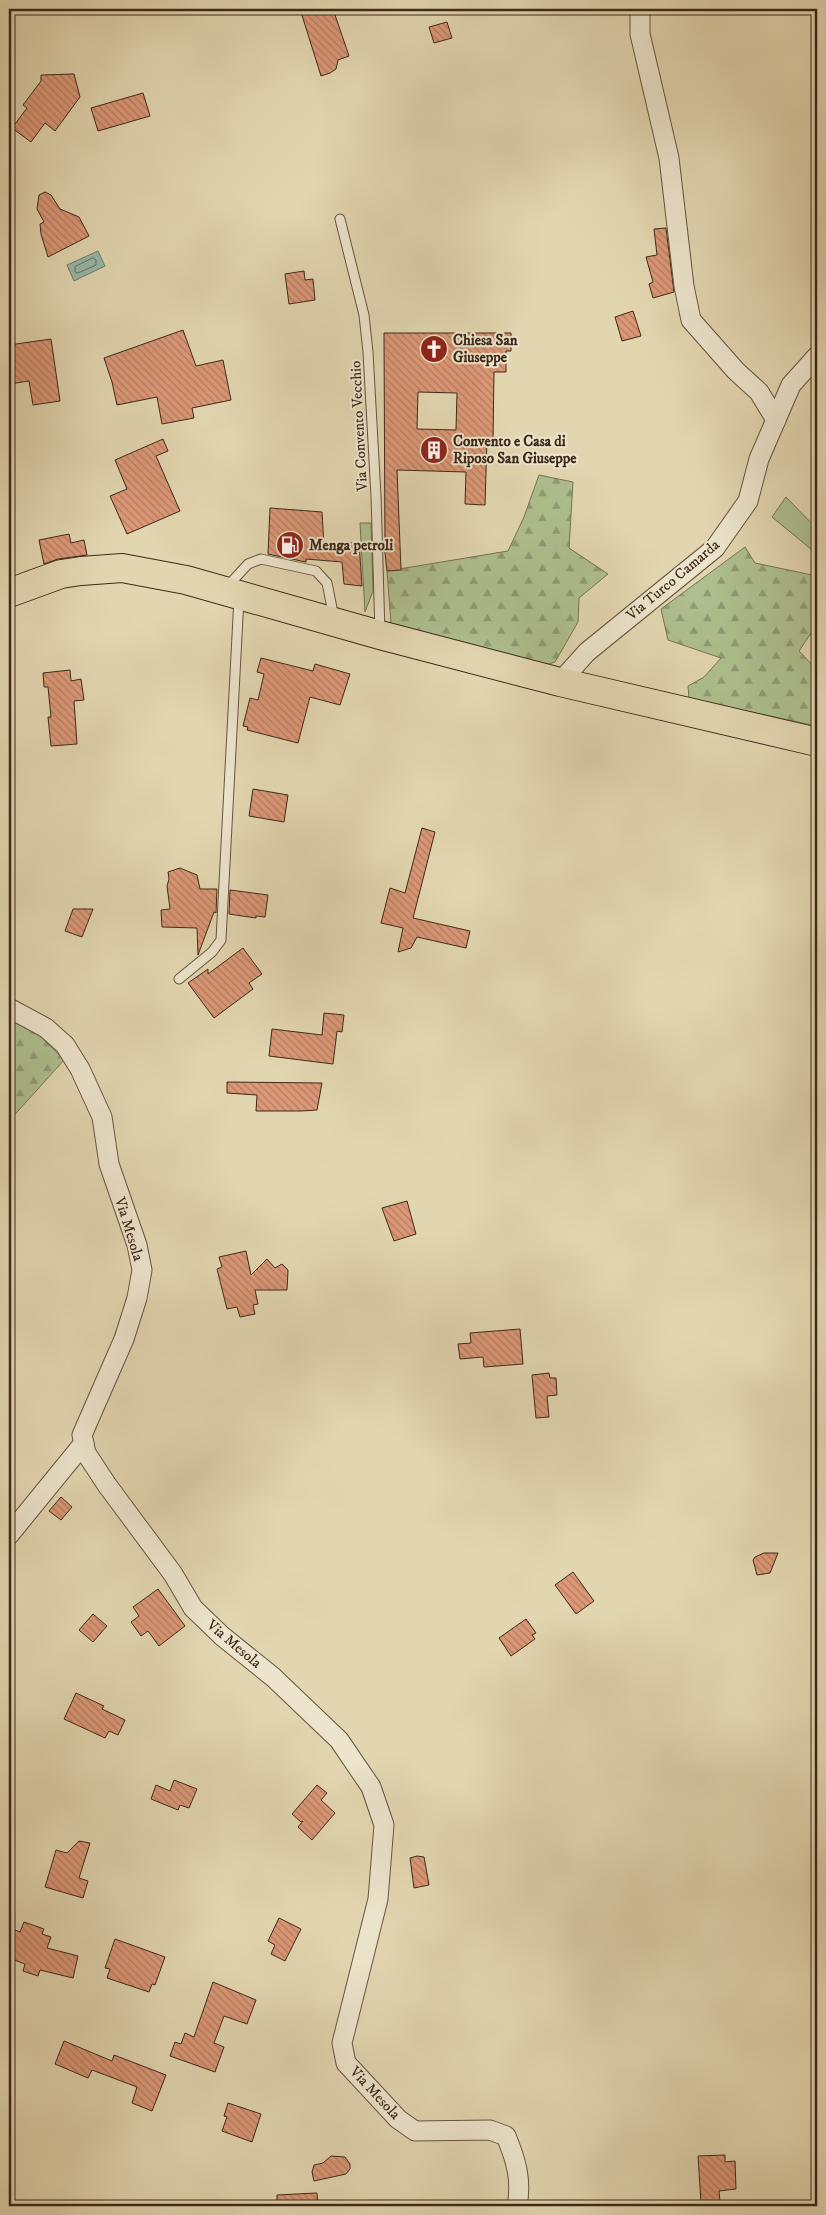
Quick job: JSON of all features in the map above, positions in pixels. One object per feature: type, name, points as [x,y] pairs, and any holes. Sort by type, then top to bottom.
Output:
[{"type":"main road","points":[[9,593],[60,574],[122,568],[186,580],[380,636],[560,682],[817,742]]},
{"type":"street","points":[[640,9],[640,34],[669,158],[684,286],[691,320],[736,371],[759,392],[776,420]]},
{"type":"street","name":"Via Turco Camarda","points":[[560,682],[586,652],[715,548],[748,501],[759,459],[791,385],[817,356]]},
{"type":"street","name":"Via Mesola","points":[[9,1008],[46,1028],[65,1045],[80,1069],[102,1117],[109,1164],[137,1244],[142,1270],[137,1298],[124,1339],[82,1435],[86,1453],[106,1485],[173,1574],[193,1608],[222,1636],[273,1677],[340,1740],[371,1788],[384,1824],[378,1899],[342,2043],[346,2062],[398,2119],[415,2131],[490,2130],[506,2136],[517,2162],[520,2188],[516,2206]]},
{"type":"street","points":[[9,1535],[84,1443]]},
{"type":"lane","name":"Via Convento Vecchio","points":[[340,218],[364,315],[368,352],[376,496],[380,636]]},
{"type":"lane","points":[[179,980],[212,952],[220,940],[232,593],[248,564],[261,559],[316,571],[327,583],[335,623]]},
{"type":"green space","points":[[539,475],[573,482],[569,548],[608,574],[579,598],[578,622],[555,662],[543,666],[391,623],[387,571],[508,551],[524,517]]},
{"type":"green space","points":[[786,497],[817,529],[817,554],[772,517]]},
{"type":"green space","points":[[360,523],[371,523],[373,591],[365,612]]},
{"type":"green space","points":[[745,547],[755,563],[817,576],[817,624],[799,651],[817,670],[817,726],[689,699],[688,686],[704,677],[721,658],[668,640],[661,609]]},
{"type":"green space","points":[[9,1018],[32,1027],[64,1060],[9,1121]]},
{"type":"water","points":[[98,251],[105,266],[74,281],[67,265]]},
{"type":"building","points":[[300,9],[333,9],[349,56],[338,60],[336,69],[330,73],[321,76]]},
{"type":"building","points":[[447,22],[452,38],[434,43],[429,27]]},
{"type":"building","points":[[74,74],[80,97],[55,131],[45,123],[31,142],[12,128],[27,108],[23,105],[41,81],[41,75]]},
{"type":"building","points":[[143,93],[150,116],[98,131],[91,108]]},
{"type":"building","points":[[45,192],[51,195],[60,209],[79,217],[89,236],[48,257],[41,234],[40,224],[44,222],[37,209],[39,195]]},
{"type":"building","points":[[666,228],[674,292],[653,298],[649,284],[653,282],[646,257],[657,255],[654,229]]},
{"type":"building","points":[[304,271],[305,280],[313,279],[315,300],[289,304],[285,274]]},
{"type":"building","points":[[633,311],[641,336],[622,341],[615,317]]},
{"type":"building","points":[[183,330],[196,366],[223,360],[231,400],[192,408],[194,418],[162,424],[157,397],[117,405],[104,358]]},
{"type":"building","name":"Convento e Casa di Riposo San Giuseppe","points":[[384,333],[511,333],[511,351],[506,351],[506,372],[494,372],[493,439],[487,439],[485,505],[465,504],[466,472],[397,470],[401,570],[387,571],[385,553]],"holes":[[[418,392],[457,393],[456,430],[417,429]]]},
{"type":"building","points":[[51,339],[60,401],[33,405],[29,381],[9,384],[9,345]]},
{"type":"building","points":[[163,439],[168,451],[156,456],[180,511],[127,534],[110,496],[127,489],[115,460]]},
{"type":"building","points":[[270,508],[322,512],[324,546],[359,542],[362,586],[344,584],[342,562],[306,559],[306,562],[268,554]]},
{"type":"building","points":[[69,534],[71,543],[84,540],[87,555],[58,559],[44,564],[39,540]]},
{"type":"building","points":[[261,658],[313,671],[315,664],[350,674],[340,705],[310,697],[298,743],[247,730],[248,727],[243,726],[250,698],[258,700],[264,674],[257,672]]},
{"type":"building","points":[[70,670],[71,681],[81,679],[84,700],[74,701],[77,744],[51,746],[48,717],[51,717],[48,687],[44,687],[43,673]]},
{"type":"building","points":[[253,789],[288,795],[284,822],[249,816]]},
{"type":"building","points":[[422,828],[435,832],[413,918],[470,931],[466,948],[417,937],[411,948],[398,952],[403,928],[381,923],[390,888],[405,893]]},
{"type":"building","points":[[180,868],[197,875],[200,889],[217,889],[216,913],[214,912],[198,955],[197,928],[162,927],[161,910],[170,909],[167,886],[168,872]]},
{"type":"building","points":[[230,890],[268,895],[265,917],[256,916],[256,918],[229,914]]},
{"type":"building","points":[[73,909],[93,909],[82,937],[65,931]]},
{"type":"building","points":[[243,948],[262,974],[249,983],[253,989],[214,1018],[188,983],[208,969],[208,974]]},
{"type":"building","points":[[324,1013],[344,1015],[342,1032],[337,1031],[333,1064],[269,1056],[272,1029],[322,1035]]},
{"type":"building","points":[[227,1082],[322,1083],[317,1110],[256,1111],[257,1095],[227,1093]]},
{"type":"building","points":[[407,1201],[416,1234],[394,1241],[382,1208]]},
{"type":"building","points":[[246,1251],[251,1275],[267,1259],[275,1268],[282,1264],[288,1270],[287,1290],[255,1290],[258,1304],[253,1305],[255,1314],[240,1317],[237,1307],[227,1309],[217,1269],[222,1267],[219,1257]]},
{"type":"building","points":[[520,1329],[523,1364],[484,1367],[483,1357],[460,1359],[458,1344],[471,1343],[470,1333]]},
{"type":"building","points":[[549,1373],[550,1378],[556,1378],[557,1395],[547,1396],[549,1417],[536,1418],[532,1375]]},
{"type":"building","points":[[61,1497],[72,1507],[61,1520],[49,1511]]},
{"type":"building","points":[[764,1553],[778,1553],[770,1573],[757,1575],[753,1560]]},
{"type":"building","points":[[573,1572],[594,1601],[576,1614],[555,1585]]},
{"type":"building","points":[[158,1589],[185,1626],[159,1646],[148,1631],[141,1636],[131,1622],[139,1616],[133,1607]]},
{"type":"building","points":[[93,1614],[107,1626],[93,1642],[79,1630]]},
{"type":"building","points":[[526,1619],[536,1633],[532,1635],[535,1639],[511,1656],[499,1638]]},
{"type":"building","points":[[76,1693],[104,1706],[102,1709],[125,1720],[118,1735],[109,1731],[105,1738],[64,1719]]},
{"type":"building","points":[[174,1780],[197,1789],[189,1808],[180,1805],[178,1810],[151,1799],[156,1785],[170,1791]]},
{"type":"building","points":[[317,1785],[327,1793],[321,1800],[335,1813],[312,1840],[298,1827],[303,1821],[301,1822],[292,1814]]},
{"type":"building","points":[[79,1841],[90,1843],[79,1878],[88,1881],[83,1898],[45,1887],[56,1850],[67,1853]]},
{"type":"building","points":[[424,1857],[429,1885],[414,1888],[410,1858]]},
{"type":"building","points":[[279,1918],[301,1929],[285,1961],[271,1954],[275,1945],[268,1941]]},
{"type":"building","points":[[24,1922],[44,1929],[42,1934],[51,1937],[47,1948],[78,1956],[73,1978],[40,1970],[38,1976],[23,1971],[25,1964],[9,1958],[9,1948],[15,1930],[20,1932]]},
{"type":"building","points":[[115,1939],[165,1957],[155,1985],[152,1984],[149,1992],[107,1978],[110,1969],[105,1968]]},
{"type":"building","points":[[213,1982],[256,2000],[247,2024],[224,2016],[214,2043],[224,2047],[215,2072],[170,2056],[175,2042],[181,2044],[185,2033],[194,2037]]},
{"type":"building","points":[[64,2041],[112,2061],[114,2055],[166,2075],[152,2111],[132,2103],[137,2087],[92,2070],[88,2078],[55,2064]]},
{"type":"building","points":[[228,2103],[261,2114],[252,2142],[222,2131],[227,2117],[224,2116]]},
{"type":"building","points":[[725,2155],[725,2162],[735,2161],[736,2189],[719,2191],[720,2201],[701,2203],[698,2156]]},
{"type":"building","points":[[331,2156],[345,2157],[350,2164],[350,2169],[346,2174],[314,2181],[312,2172],[314,2165],[323,2163]]},
{"type":"building","points":[[317,2193],[318,2206],[277,2206],[277,2195]]},
{"type":"place","name":"Chiesa San Giuseppe","points":[[434,349]]},
{"type":"place","name":"Convento e Casa di Riposo San Giuseppe","points":[[434,450]]},
{"type":"place","name":"Menga petroli","points":[[290,545]]}]
